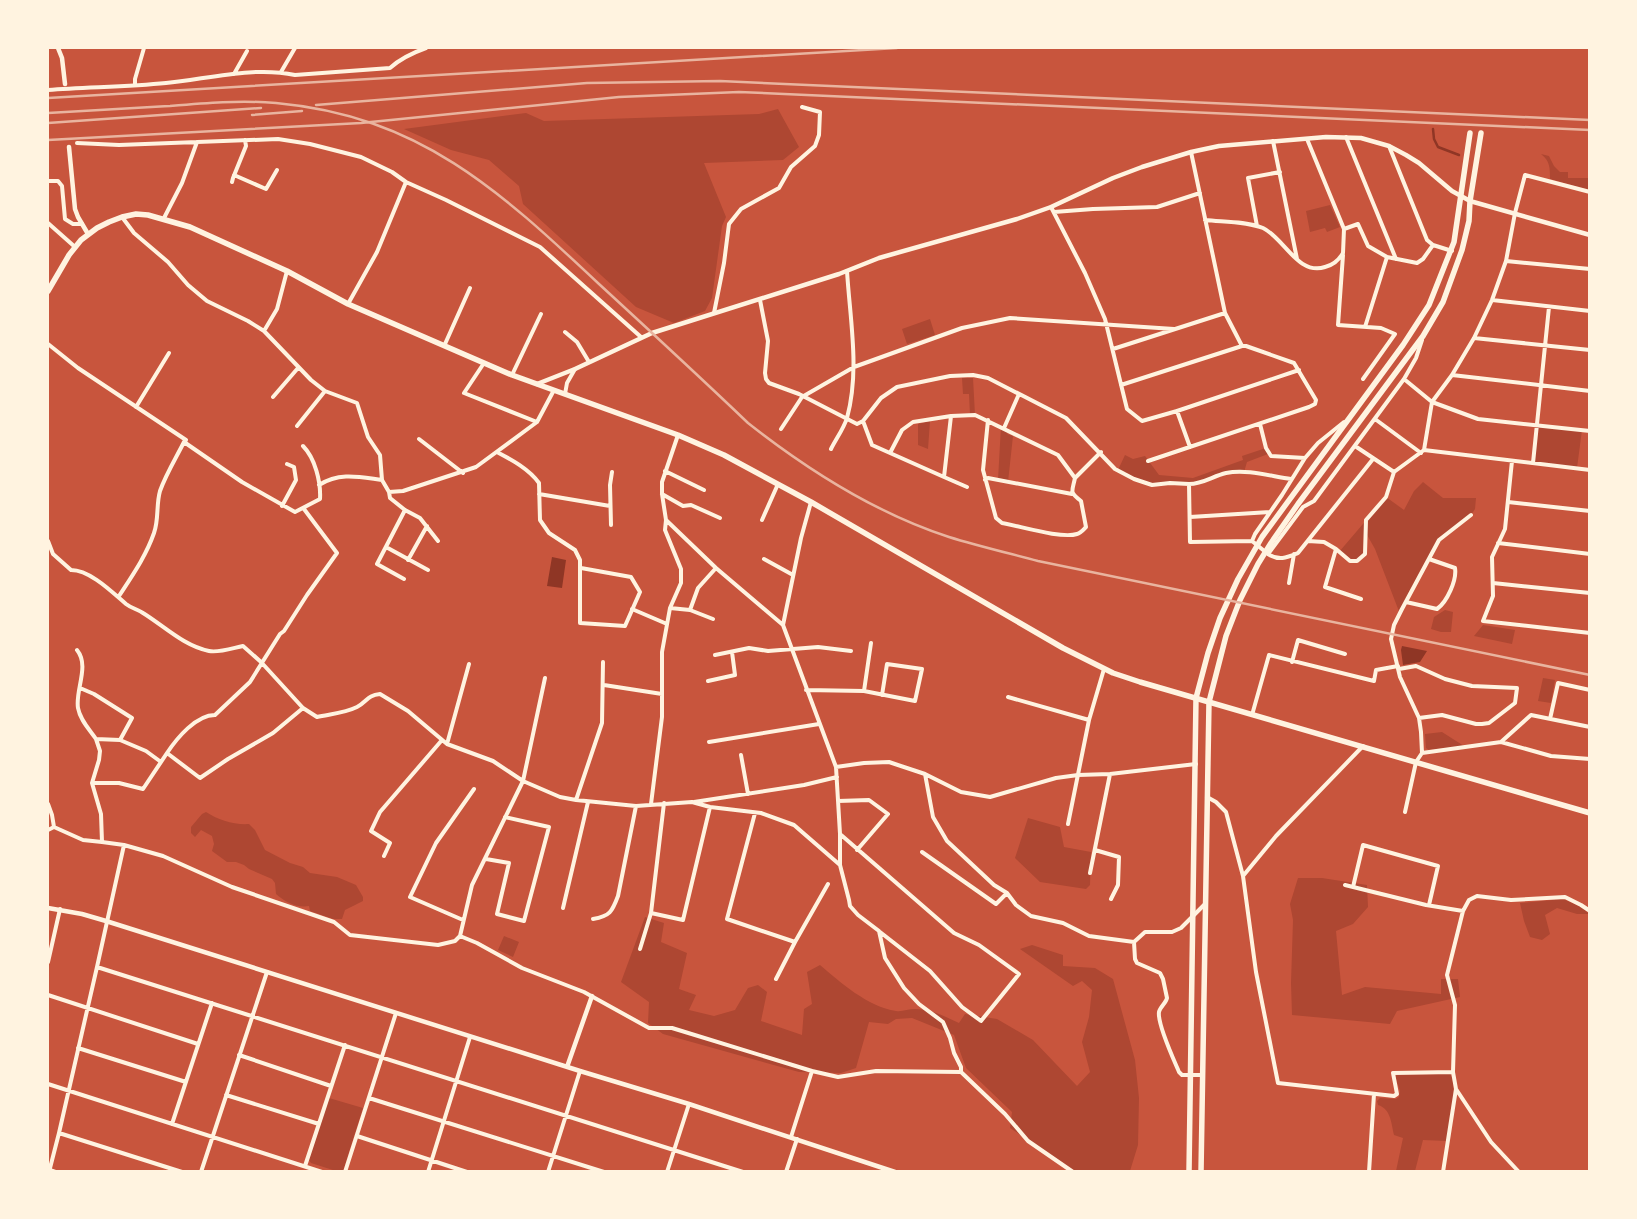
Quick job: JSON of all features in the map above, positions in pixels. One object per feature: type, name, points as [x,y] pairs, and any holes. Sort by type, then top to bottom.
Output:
[{"type":"main road","points":[[1189,1172],[1192,1075],[1196,698],[1208,653],[1220,618],[1238,579],[1262,537],[1423,316],[1434,295],[1452,251],[1470,133]]},
{"type":"main road","points":[[1201,1172],[1209,702],[1220,657],[1231,622],[1248,583],[1271,543],[1423,336],[1443,302],[1454,275],[1469,221],[1470,201],[1481,133]]},
{"type":"main road","points":[[48,291],[75,247],[97,228],[122,217],[136,214],[164,218],[190,227],[287,271],[348,304],[445,344],[512,375],[678,435],[724,456],[811,502],[1063,648],[1104,669],[1140,682],[1590,813]]},
{"type":"street","points":[[58,48],[65,84]]},
{"type":"street","points":[[135,84],[144,48]]},
{"type":"street","points":[[281,72],[295,48]]},
{"type":"street","points":[[48,88],[165,83],[234,74],[281,72],[295,74],[390,68],[412,53],[426,48]]},
{"type":"street","points":[[234,74],[247,51]]},
{"type":"street","points":[[714,313],[729,224],[741,209],[779,188],[790,167],[811,151],[817,142],[820,112],[802,107]]},
{"type":"street","points":[[1346,137],[1396,260]]},
{"type":"street","points":[[537,384],[575,369],[641,338],[847,271],[879,258],[1017,219],[1051,207],[1113,178],[1191,152],[1219,146],[1307,139],[1361,138],[1389,146],[1419,163],[1452,191],[1470,201],[1590,235]]},
{"type":"street","points":[[77,143],[119,145],[278,139],[292,140],[361,157],[386,169],[406,182],[540,247],[641,338]]},
{"type":"street","points":[[1307,139],[1344,229],[1338,325],[1381,328],[1395,334],[1363,379]]},
{"type":"street","points":[[232,182],[246,146],[245,140]]},
{"type":"street","points":[[1273,141],[1297,259]]},
{"type":"street","points":[[164,218],[182,183],[197,142]]},
{"type":"street","points":[[1389,146],[1427,240],[1433,246],[1452,251]]},
{"type":"street","points":[[69,147],[75,209],[88,234]]},
{"type":"street","points":[[1191,152],[1225,313],[1242,346]]},
{"type":"street","points":[[234,175],[266,189],[276,170]]},
{"type":"street","points":[[1257,226],[1248,178],[1280,172]]},
{"type":"street","points":[[1308,541],[1324,542],[1336,548],[1350,561],[1357,561],[1365,554],[1366,520],[1386,497],[1394,472],[1423,452],[1432,402],[1452,375],[1474,338],[1492,300],[1506,260],[1525,175],[1590,192]]},
{"type":"street","points":[[48,181],[58,181],[62,186],[65,219],[74,224],[82,224]]},
{"type":"street","points":[[348,304],[377,252],[406,182]]},
{"type":"street","points":[[1054,212],[1157,207],[1200,193]]},
{"type":"street","points":[[1051,207],[1085,273],[1102,312],[1127,409],[1142,421],[1299,370]]},
{"type":"street","points":[[122,217],[134,233],[168,262],[207,301],[264,330],[298,368],[325,390],[357,403],[368,437],[380,455],[382,480],[389,492],[390,498],[405,510],[420,518],[438,540]]},
{"type":"street","points":[[1205,220],[1257,226],[1272,233],[1307,267],[1320,269],[1331,265],[1343,253]]},
{"type":"street","points":[[48,223],[75,247]]},
{"type":"street","points":[[1344,229],[1358,224],[1368,246],[1396,260],[1417,262],[1423,259],[1433,246]]},
{"type":"street","points":[[1365,327],[1387,257]]},
{"type":"street","points":[[1506,260],[1590,269]]},
{"type":"street","points":[[264,330],[277,309],[287,271]]},
{"type":"street","points":[[831,449],[846,420],[854,387],[847,271]]},
{"type":"street","points":[[445,344],[470,288]]},
{"type":"street","points":[[760,300],[768,341],[766,379],[768,383],[802,397],[857,424],[862,421],[881,398],[897,387],[950,376],[973,375],[988,378],[1066,418],[1115,468],[1134,479],[1152,484],[1199,484],[1224,473],[1240,471],[1291,479]]},
{"type":"street","points":[[1492,300],[1590,311]]},
{"type":"street","points":[[1533,463],[1550,306]]},
{"type":"street","points":[[1112,349],[1225,313]]},
{"type":"street","points":[[512,375],[541,314]]},
{"type":"street","points":[[781,429],[802,397],[854,367],[962,328],[1010,318],[1174,329]]},
{"type":"street","points":[[565,332],[577,342],[589,362]]},
{"type":"street","points":[[1268,554],[1303,507],[1314,502],[1404,379],[1416,358],[1423,336]]},
{"type":"street","points":[[1474,338],[1590,350]]},
{"type":"street","points":[[48,344],[78,368],[186,440],[160,490],[156,530],[150,544],[139,566],[118,596]]},
{"type":"street","points":[[1120,385],[1246,346],[1294,363],[1314,397],[1315,404],[1309,407],[1148,460]]},
{"type":"street","points":[[136,407],[169,353]]},
{"type":"street","points":[[484,362],[464,394],[537,422]]},
{"type":"street","points":[[273,397],[298,368]]},
{"type":"street","points":[[565,394],[567,383],[575,369]]},
{"type":"street","points":[[1452,375],[1590,391]]},
{"type":"street","points":[[1404,379],[1432,402],[1478,419],[1590,430]]},
{"type":"street","points":[[297,426],[325,390]]},
{"type":"street","points":[[389,492],[403,491],[476,468],[537,422],[554,390]]},
{"type":"street","points":[[1004,428],[1019,394]]},
{"type":"street","points":[[1177,411],[1190,447]]},
{"type":"street","points":[[890,453],[902,430],[913,422],[951,416],[975,415],[1058,455],[1075,478]]},
{"type":"street","points":[[944,477],[951,416]]},
{"type":"street","points":[[1252,541],[1305,458],[1329,433],[1349,418]]},
{"type":"street","points":[[1375,419],[1423,452],[1590,470]]},
{"type":"street","points":[[985,480],[988,478],[1072,494],[1081,501],[1086,527],[1080,534],[1059,535],[1002,522],[996,518],[992,498],[985,480],[983,470],[988,420]]},
{"type":"street","points":[[862,421],[872,445],[967,487]]},
{"type":"street","points":[[1260,424],[1266,448],[1271,456],[1305,458]]},
{"type":"street","points":[[651,804],[662,717],[662,652],[670,608],[680,583],[681,569],[665,530],[666,520],[662,494],[662,482],[678,435]]},
{"type":"street","points":[[419,439],[463,473]]},
{"type":"street","points":[[184,442],[228,473],[295,512],[320,499],[318,474],[310,452],[303,446]]},
{"type":"street","points":[[1355,446],[1394,472]]},
{"type":"street","points":[[497,452],[516,462],[531,474],[539,484],[540,520],[549,533],[575,550],[580,560],[580,623],[625,626],[640,592],[631,577],[581,568]]},
{"type":"street","points":[[1072,494],[1075,478],[1101,452]]},
{"type":"street","points":[[1189,484],[1190,542],[1252,541],[1275,558],[1286,559],[1298,553],[1373,459]]},
{"type":"street","points":[[1512,461],[1505,529],[1492,557],[1493,596],[1483,621],[1590,633]]},
{"type":"street","points":[[282,506],[296,480],[294,467],[287,464]]},
{"type":"street","points":[[665,471],[704,490]]},
{"type":"street","points":[[611,525],[610,485],[612,472]]},
{"type":"street","points":[[319,485],[325,481],[345,476],[382,480]]},
{"type":"street","points":[[762,520],[778,484]]},
{"type":"street","points":[[539,494],[610,506]]},
{"type":"street","points":[[662,494],[683,506],[691,505],[720,518]]},
{"type":"street","points":[[783,625],[811,502]]},
{"type":"street","points":[[1508,502],[1590,511]]},
{"type":"street","points":[[92,783],[120,783],[143,789],[179,735],[208,715],[215,715],[250,682],[261,662],[337,553],[304,509]]},
{"type":"street","points":[[404,579],[377,564],[405,510]]},
{"type":"street","points":[[1190,516],[1270,512]]},
{"type":"street","points":[[1405,812],[1416,762],[1422,754],[1422,732],[1419,718],[1400,678],[1391,639],[1394,625],[1439,540],[1471,515]]},
{"type":"street","points":[[666,520],[716,568],[783,625],[836,767],[840,865],[850,906],[879,932],[930,971],[962,1007],[981,1021],[1018,974],[979,945],[954,932],[840,834]]},
{"type":"street","points":[[408,560],[426,526]]},
{"type":"street","points":[[48,541],[53,554],[60,562],[71,570],[86,573],[118,596],[127,605],[142,612],[189,644],[211,652],[243,646],[261,662],[303,708],[318,717],[358,707],[368,697],[380,694],[408,711],[447,744],[493,762],[523,781],[560,797],[588,802],[636,806],[692,802],[804,785],[837,777]]},
{"type":"street","points":[[1498,543],[1590,554]]},
{"type":"street","points":[[386,546],[428,570]]},
{"type":"street","points":[[1336,548],[1325,587],[1360,599]]},
{"type":"street","points":[[1288,583],[1294,554]]},
{"type":"street","points":[[764,559],[793,575]]},
{"type":"street","points":[[1406,602],[1437,609],[1442,605],[1456,575],[1455,568],[1429,559]]},
{"type":"street","points":[[690,610],[698,588],[716,568]]},
{"type":"street","points":[[1492,583],[1590,593]]},
{"type":"street","points":[[670,608],[690,610],[714,619]]},
{"type":"street","points":[[632,609],[666,624]]},
{"type":"street","points":[[1292,662],[1298,640],[1344,654]]},
{"type":"street","points":[[864,691],[870,643]]},
{"type":"street","points":[[715,655],[750,648],[768,651],[818,647],[851,651]]},
{"type":"street","points":[[77,650],[82,655],[78,711],[96,739],[100,751],[92,783],[101,814],[102,842]]},
{"type":"street","points":[[708,681],[735,675],[732,652]]},
{"type":"street","points":[[1252,715],[1269,656],[1374,681],[1376,670],[1416,666],[1445,680],[1472,686],[1517,688],[1515,702],[1489,723],[1476,724],[1442,715],[1419,718]]},
{"type":"street","points":[[576,800],[602,723],[603,662]]},
{"type":"street","points":[[447,744],[469,664]]},
{"type":"street","points":[[806,690],[864,691],[882,695],[916,701],[922,669],[887,664],[882,695]]},
{"type":"street","points":[[1068,824],[1089,720],[1104,669]]},
{"type":"street","points":[[54,827],[83,840],[124,845],[163,856],[232,887],[334,922],[350,935],[438,945],[455,941],[460,936],[472,885],[486,859],[504,816],[523,781],[545,678]]},
{"type":"street","points":[[1550,719],[1558,683],[1590,690]]},
{"type":"street","points":[[604,685],[662,694]]},
{"type":"street","points":[[80,688],[94,694],[132,718],[120,740]]},
{"type":"street","points":[[1008,697],[1089,720]]},
{"type":"street","points":[[167,753],[200,778],[273,733],[303,708]]},
{"type":"street","points":[[1501,742],[1531,715],[1590,727]]},
{"type":"street","points":[[709,742],[819,724]]},
{"type":"street","points":[[96,739],[120,740],[146,751],[161,762]]},
{"type":"street","points":[[384,856],[390,843],[371,831],[380,812],[442,740]]},
{"type":"street","points":[[1422,754],[1501,742],[1551,756],[1590,760]]},
{"type":"street","points":[[1243,876],[1276,836],[1363,746]]},
{"type":"street","points":[[741,755],[748,794]]},
{"type":"street","points":[[836,767],[889,762],[924,774],[961,792],[990,797],[1056,778],[1196,764]]},
{"type":"street","points":[[924,774],[933,817],[947,841],[994,886],[1007,893],[1016,905],[1031,916],[1063,923],[1089,936],[1134,942],[1145,932],[1172,932],[1181,928],[1205,904]]},
{"type":"street","points":[[1090,873],[1110,774]]},
{"type":"street","points":[[463,920],[410,897],[436,843],[474,789]]},
{"type":"street","points":[[1207,797],[1216,802],[1226,812],[1243,876],[1256,972],[1278,1083],[1394,1096],[1398,1094],[1393,1073],[1453,1072]]},
{"type":"street","points":[[838,801],[869,800],[888,814],[857,850]]},
{"type":"street","points":[[563,908],[588,802]]},
{"type":"street","points":[[692,802],[710,807],[760,813],[794,825],[840,865]]},
{"type":"street","points":[[640,949],[651,913],[664,803]]},
{"type":"street","points":[[48,804],[54,827]]},
{"type":"street","points":[[593,919],[605,917],[614,908],[636,806]]},
{"type":"street","points":[[651,913],[682,920],[710,807]]},
{"type":"street","points":[[755,813],[727,919],[795,942]]},
{"type":"street","points":[[486,859],[509,862],[497,914],[524,921],[549,827],[504,816]]},
{"type":"street","points":[[48,830],[54,827]]},
{"type":"street","points":[[56,1172],[49,1170],[124,845]]},
{"type":"street","points":[[1353,887],[1363,845],[1438,866],[1429,905]]},
{"type":"street","points":[[1095,850],[1119,857],[1118,885],[1111,899]]},
{"type":"street","points":[[922,852],[996,904],[1007,893]]},
{"type":"street","points":[[776,979],[828,884]]},
{"type":"street","points":[[1345,885],[1463,911]]},
{"type":"street","points":[[1443,1172],[1456,1089],[1453,1072],[1455,1005],[1447,975],[1463,911],[1469,900],[1477,896],[1511,900],[1565,897],[1590,911]]},
{"type":"street","points":[[48,908],[60,909],[106,921],[470,1037],[689,1104],[893,1171]]},
{"type":"street","points":[[48,962],[60,909]]},
{"type":"street","points":[[879,932],[885,958],[904,988],[919,1004],[943,1022],[961,1067],[961,1072],[1005,1114],[1028,1141],[1073,1172]]},
{"type":"street","points":[[460,936],[477,943],[522,968],[592,996],[648,1028],[672,1028],[812,1071],[838,1077],[876,1071],[961,1072]]},
{"type":"street","points":[[1134,942],[1137,963],[1160,973],[1163,979],[1168,998],[1160,1010],[1159,1018],[1163,1033],[1180,1074],[1203,1075]]},
{"type":"street","points":[[97,967],[743,1172]]},
{"type":"street","points":[[201,1172],[267,972]]},
{"type":"street","points":[[48,995],[198,1044]]},
{"type":"street","points":[[568,1067],[592,996]]},
{"type":"street","points":[[172,1124],[212,1003]]},
{"type":"street","points":[[345,1172],[396,1013]]},
{"type":"street","points":[[428,1172],[470,1037]]},
{"type":"street","points":[[305,1166],[345,1045]]},
{"type":"street","points":[[78,1048],[186,1082]]},
{"type":"street","points":[[239,1055],[331,1086]]},
{"type":"street","points":[[548,1172],[580,1071]]},
{"type":"street","points":[[791,1137],[812,1071]]},
{"type":"street","points":[[48,1084],[322,1172]]},
{"type":"street","points":[[1456,1089],[1491,1142],[1519,1172]]},
{"type":"street","points":[[1369,1172],[1374,1094]]},
{"type":"street","points":[[226,1095],[318,1124]]},
{"type":"street","points":[[369,1098],[604,1172]]},
{"type":"street","points":[[667,1172],[689,1104]]},
{"type":"street","points":[[59,1132],[182,1172]]},
{"type":"street","points":[[357,1136],[467,1172]]},
{"type":"street","points":[[786,1172],[797,1139]]},
{"type":"street","points":[[159,1172],[161,1165]]},
{"type":"shaded area","points":[[778,109],[799,147],[783,160],[704,163],[726,217],[722,226],[712,298],[705,311],[674,323],[636,307],[523,204],[519,186],[489,160],[451,150],[404,129],[526,113],[544,121],[759,114]]},
{"type":"shaded area","points":[[1541,154],[1549,156],[1554,166],[1560,172],[1568,172],[1568,178],[1589,178],[1589,190],[1550,179],[1549,165]]},
{"type":"shaded area","points":[[1330,205],[1340,227],[1327,232],[1325,228],[1310,232],[1306,211]]},
{"type":"shaded area","points":[[930,319],[935,335],[907,344],[902,329]]},
{"type":"shaded area","points":[[962,378],[973,378],[975,415],[970,415],[969,394],[963,394]]},
{"type":"shaded area","points":[[930,421],[928,449],[918,445],[918,424]]},
{"type":"shaded area","points":[[1537,425],[1582,430],[1577,468],[1533,463]]},
{"type":"shaded area","points":[[1001,426],[1008,430],[1007,434],[1013,436],[1008,482],[998,480]]},
{"type":"shaded area","points":[[1266,448],[1268,454],[1247,462],[1244,472],[1224,473],[1199,484],[1152,485],[1118,470],[1125,455],[1133,459],[1145,456],[1159,475],[1193,478],[1243,460],[1242,456]]},
{"type":"shaded area","points":[[1423,482],[1443,498],[1476,498],[1475,509],[1471,515],[1439,540],[1400,614],[1375,549],[1366,533],[1365,554],[1357,561],[1350,561],[1339,552],[1386,497],[1404,510],[1414,491]]},
{"type":"shaded area","points":[[552,557],[566,560],[562,588],[547,586]]},
{"type":"shaded area","points":[[1445,610],[1453,612],[1451,632],[1431,629],[1434,617]]},
{"type":"shaded area","points":[[1483,625],[1515,630],[1512,644],[1474,636]]},
{"type":"shaded area","points":[[1402,646],[1427,651],[1420,662],[1403,665]]},
{"type":"shaded area","points":[[1543,678],[1555,680],[1551,703],[1538,701]]},
{"type":"shaded area","points":[[1442,732],[1464,746],[1429,750],[1426,748],[1425,734]]},
{"type":"shaded area","points":[[206,812],[226,821],[249,824],[255,830],[265,850],[290,863],[303,867],[310,873],[337,877],[356,885],[363,897],[363,901],[345,910],[342,919],[333,919],[310,911],[309,906],[300,906],[287,902],[276,894],[275,883],[272,879],[244,865],[236,862],[227,862],[212,851],[214,844],[212,836],[201,830],[195,837],[191,833],[191,827]]},
{"type":"shaded area","points":[[1028,818],[1060,827],[1064,847],[1091,852],[1090,885],[1086,889],[1040,882],[1015,858]]},
{"type":"shaded area","points":[[1298,878],[1322,878],[1367,885],[1368,907],[1353,924],[1336,931],[1342,995],[1365,987],[1441,994],[1441,979],[1458,979],[1460,997],[1397,1011],[1390,1024],[1292,1015],[1293,920],[1290,904]]},
{"type":"shaded area","points":[[1563,899],[1582,907],[1589,914],[1577,914],[1557,908],[1545,915],[1550,934],[1542,940],[1530,937],[1520,903]]},
{"type":"shaded area","points":[[645,917],[664,923],[661,942],[687,953],[679,989],[696,995],[689,1010],[714,1016],[735,1010],[748,988],[758,985],[767,992],[761,1021],[802,1035],[804,1009],[812,1004],[807,972],[820,965],[855,993],[886,1009],[898,1011],[927,1010],[959,1023],[965,1014],[997,1019],[1033,1040],[1077,1086],[1090,1072],[1082,1042],[1089,1017],[1092,990],[1082,981],[1073,986],[1020,949],[1032,945],[1063,955],[1063,966],[1095,968],[1113,979],[1135,1060],[1139,1098],[1138,1145],[1130,1171],[1075,1171],[1010,1128],[1012,1112],[966,1068],[954,1035],[912,1018],[896,1019],[888,1024],[869,1022],[856,1068],[841,1073],[799,1072],[663,1034],[648,1023],[649,1002],[621,982]]},
{"type":"shaded area","points":[[504,936],[519,942],[513,957],[498,950]]},
{"type":"shaded area","points":[[1450,1074],[1453,1080],[1454,1097],[1447,1141],[1423,1140],[1415,1171],[1396,1171],[1403,1138],[1394,1135],[1388,1113],[1378,1105],[1377,1101],[1380,1098],[1396,1099],[1399,1097],[1400,1091],[1395,1076],[1397,1075]]},
{"type":"shaded area","points":[[329,1098],[363,1108],[343,1171],[336,1171],[311,1163],[309,1160]]},
{"type":"waterway","points":[[1433,129],[1434,139],[1438,147],[1459,155]]},
{"type":"railway","points":[[48,98],[897,48]]},
{"type":"railway","points":[[316,105],[587,83],[720,81],[1590,120]]},
{"type":"railway","points":[[48,140],[361,123],[619,97],[739,92],[1590,130]]},
{"type":"railway","points":[[48,113],[223,102],[263,102],[327,111],[373,124],[415,141],[454,163],[491,189],[562,250],[748,423],[819,474],[895,516],[949,537],[1038,561],[1590,675]]},
{"type":"railway","points":[[48,123],[261,108]]},
{"type":"railway","points":[[252,115],[302,111]]}]
